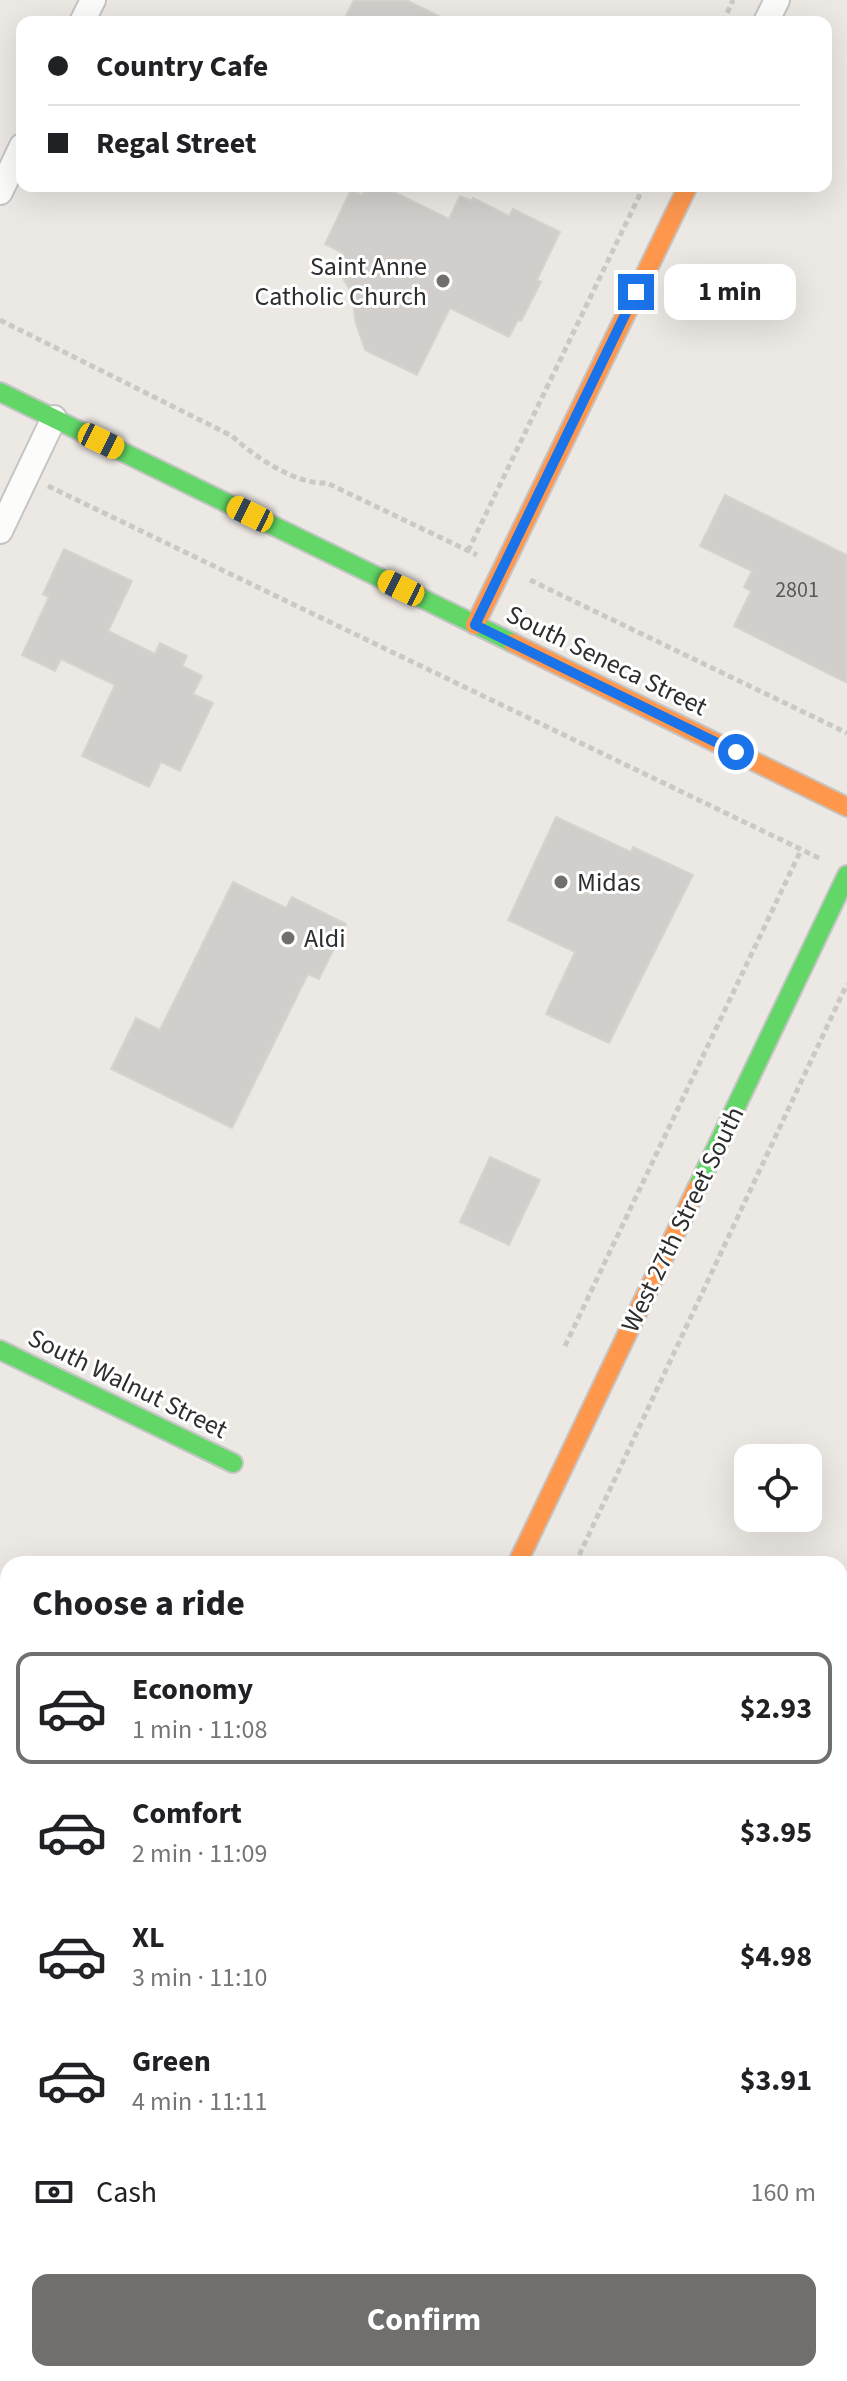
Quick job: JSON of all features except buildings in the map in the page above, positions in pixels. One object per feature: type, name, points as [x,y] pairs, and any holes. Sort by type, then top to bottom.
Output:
[{"type":"street","points":[[0,192],[16,159]]},
{"type":"street","points":[[475,625],[685,192]]},
{"type":"street","name":"South Seneca Street","points":[[0,392],[847,807]]},
{"type":"street","points":[[0,531],[54,418]]},
{"type":"street","name":"West 27th Street South","points":[[521,1556],[847,875]]},
{"type":"street","name":"South Walnut Street","points":[[0,1350],[233,1463]]},
{"type":"path","points":[[468,551],[641,192]]},
{"type":"path","points":[[0,320],[232,436],[248,451],[313,484],[327,483],[847,733]]},
{"type":"path","points":[[27,476],[824,861]]},
{"type":"path","points":[[565,1346],[801,850]]},
{"type":"path","points":[[579,1556],[847,984]]},
{"type":"traffic: fast","points":[[0,392],[513,643]]},
{"type":"traffic: fast","points":[[697,1188],[847,875]]},
{"type":"traffic: fast","points":[[0,1350],[233,1463]]},
{"type":"traffic: slow","points":[[475,625],[685,192]]},
{"type":"traffic: slow","points":[[513,643],[847,807]]},
{"type":"traffic: slow","points":[[521,1556],[697,1188]]},
{"type":"place","name":"Saint Anne Catholic Church","points":[[443,281]]},
{"type":"place","name":"Midas","points":[[561,882]]},
{"type":"place","name":"Aldi","points":[[288,938]]},
{"type":"route","points":[[636,292],[475,625],[736,752]]}]
